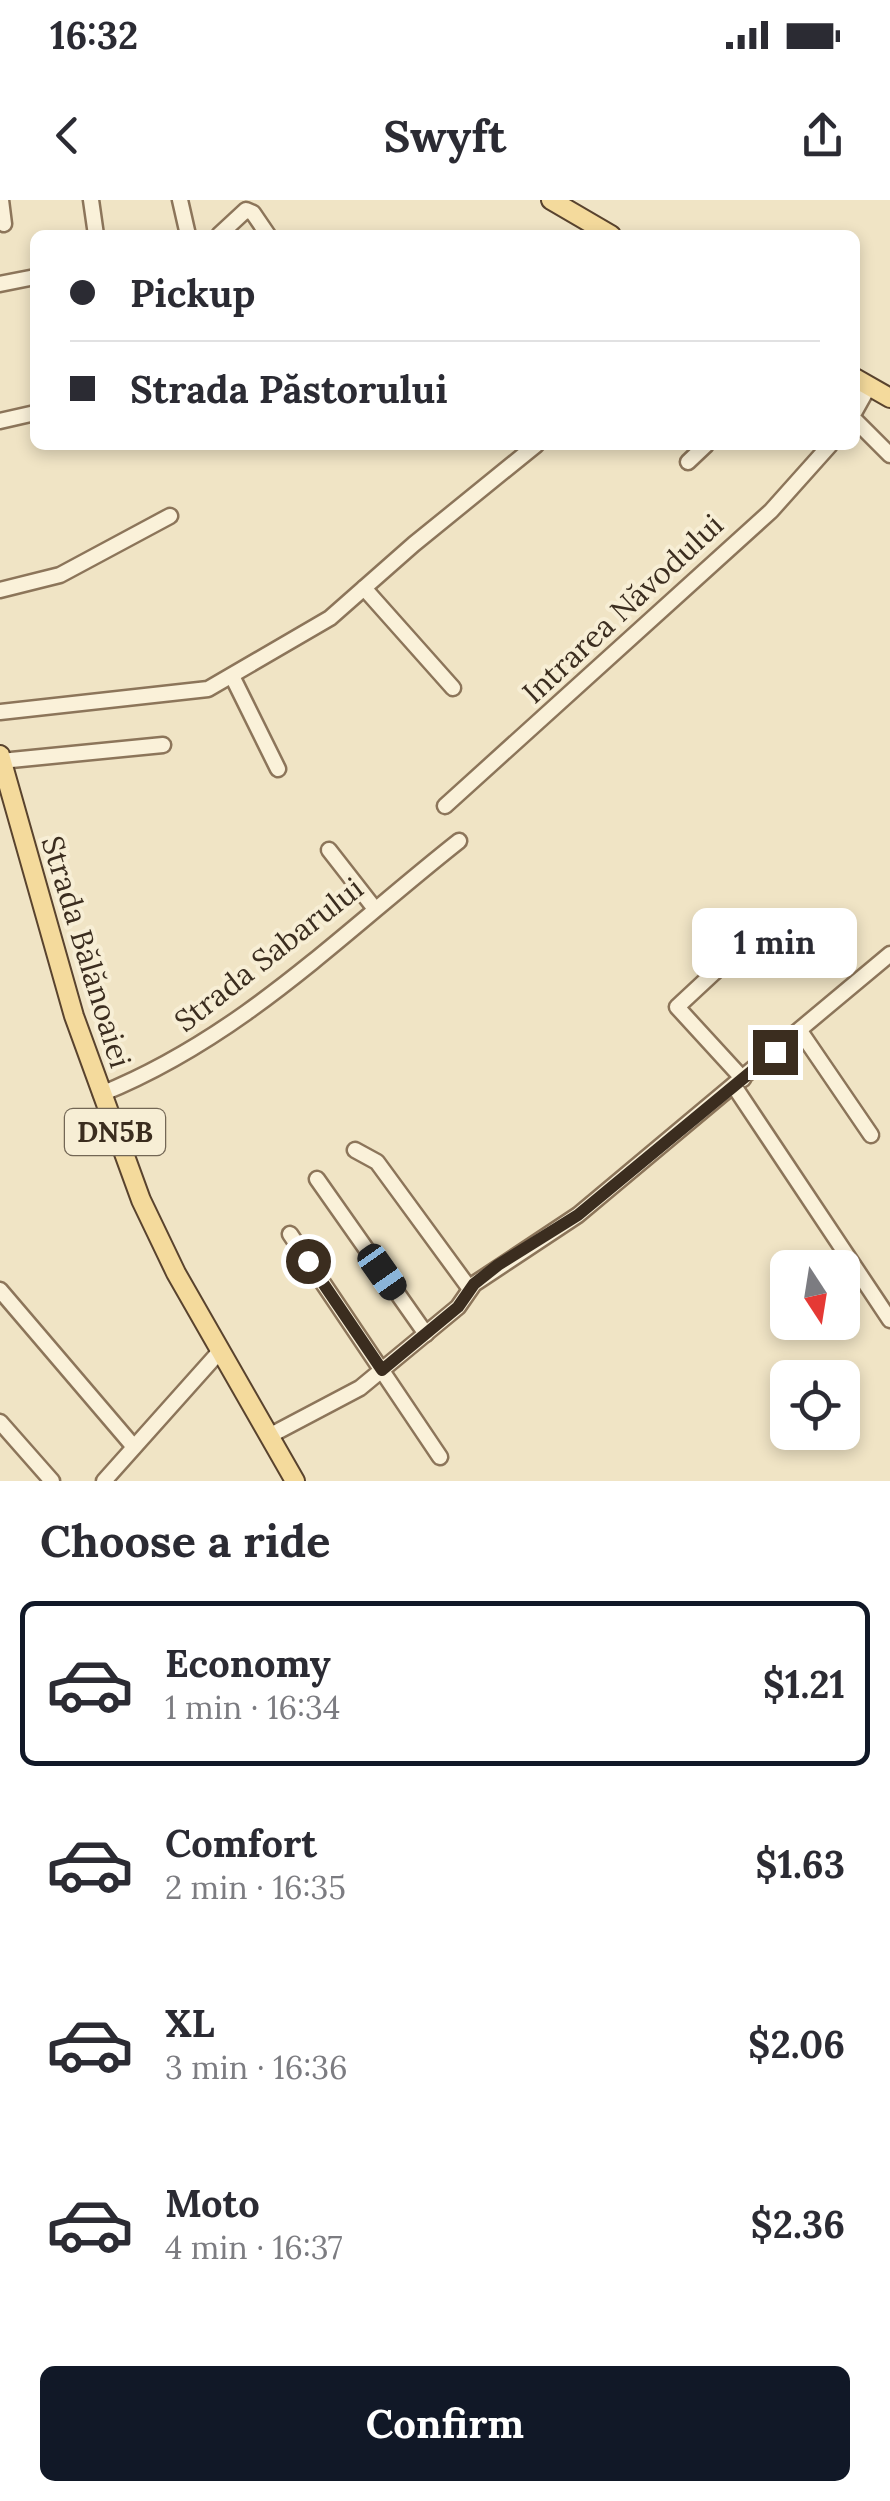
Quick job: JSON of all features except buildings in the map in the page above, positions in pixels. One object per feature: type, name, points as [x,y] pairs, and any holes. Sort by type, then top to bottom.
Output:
[{"type":"main road","points":[[551,200],[602,230]]},
{"type":"main road","points":[[862,382],[890,398]]},
{"type":"main road","name":"Strada Bălănoaiei","points":[[1,758],[46,926],[101,1094],[151,1221],[295,1481]]},
{"type":"street","points":[[1,200],[4,224]]},
{"type":"street","points":[[91,200],[95,230]]},
{"type":"street","points":[[180,200],[187,230]]},
{"type":"street","points":[[224,230],[246,210],[253,213],[265,230]]},
{"type":"street","points":[[0,284],[30,279]]},
{"type":"street","points":[[0,421],[30,415]]},
{"type":"street","points":[[860,425],[890,455]]},
{"type":"street","points":[[0,712],[199,692],[232,676],[330,618],[530,450]]},
{"type":"street","points":[[688,462],[701,450]]},
{"type":"street","name":"Intrarea Năvodului","points":[[446,806],[770,511],[825,450]]},
{"type":"street","points":[[0,590],[60,575],[170,516]]},
{"type":"street","points":[[364,588],[453,688]]},
{"type":"street","points":[[232,676],[278,769]]},
{"type":"street","points":[[1,758],[163,745]]},
{"type":"street","name":"Strada Sabarului","points":[[101,1094],[154,1072],[216,1036],[268,999],[458,841]]},
{"type":"street","points":[[329,850],[375,910]]},
{"type":"street","points":[[734,954],[677,1007],[739,1082],[890,1320]]},
{"type":"street","points":[[269,1436],[335,1404],[382,1370],[464,1301],[470,1289],[498,1265],[578,1215],[890,954]]},
{"type":"street","points":[[800,1031],[871,1135]]},
{"type":"street","points":[[356,1150],[377,1162],[470,1289]]},
{"type":"street","points":[[317,1179],[426,1334]]},
{"type":"street","points":[[290,1234],[440,1457]]},
{"type":"street","points":[[0,1290],[134,1447]]},
{"type":"street","points":[[104,1481],[221,1350]]},
{"type":"street","points":[[0,1422],[52,1481]]},
{"type":"route","points":[[308,1261],[382,1370],[458,1307],[474,1284],[578,1215],[775,1052]]}]
